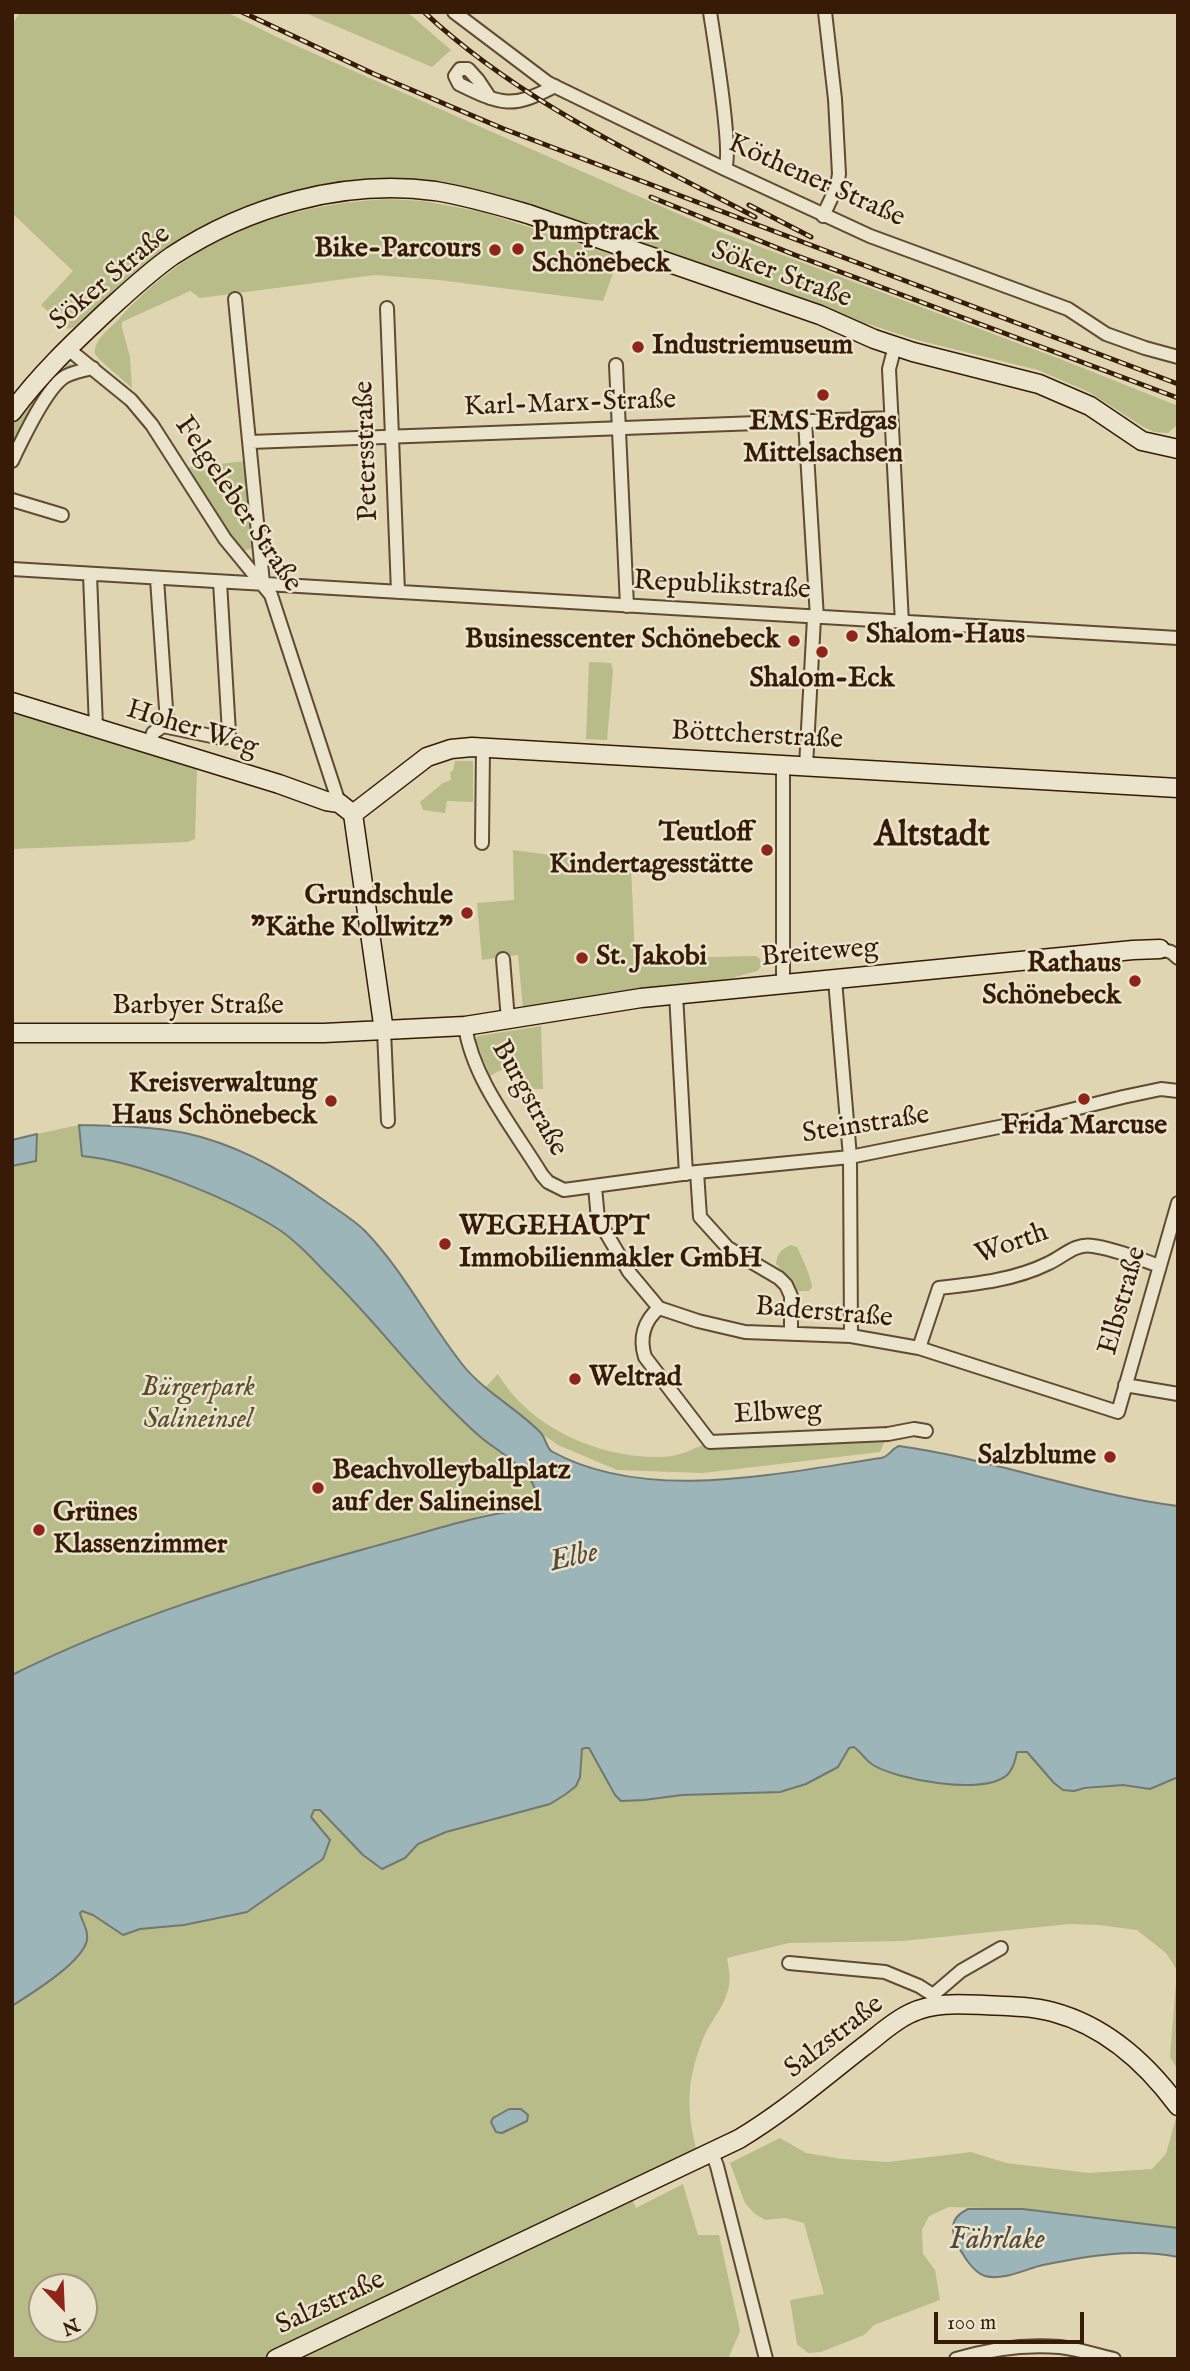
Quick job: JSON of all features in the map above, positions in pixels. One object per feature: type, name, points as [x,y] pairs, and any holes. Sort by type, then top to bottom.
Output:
[{"type":"street","name":"Köthener Straße","points":[[454,12],[555,86],[823,216],[1068,309],[1114,337],[1178,358]]},
{"type":"street","points":[[710,12],[725,131],[725,169]]},
{"type":"street","points":[[823,216],[837,186],[839,174],[835,99],[825,12]]},
{"type":"street","points":[[490,98],[508,103],[523,101],[555,86]]},
{"type":"street","name":"Söker Straße","points":[[12,412],[33,384],[67,348],[144,278],[208,234],[258,212],[302,199],[345,191],[386,189],[433,191],[484,200],[528,214],[820,315],[895,346],[1039,384],[1090,406],[1142,441],[1178,449]]},
{"type":"street","points":[[235,299],[263,583]]},
{"type":"street","name":"Petersstraße","points":[[387,308],[398,592]]},
{"type":"street","points":[[895,346],[889,369],[902,623]]},
{"type":"street","name":"Felgeleber Straße","points":[[67,348],[131,400],[152,425],[225,539],[263,583],[275,604],[346,808],[384,1031]]},
{"type":"street","points":[[616,365],[627,606]]},
{"type":"street","points":[[12,461],[37,412],[60,380],[73,373],[93,368]]},
{"type":"street","name":"Karl-Marx-Straße","points":[[250,442],[891,418]]},
{"type":"street","points":[[805,421],[816,618],[806,766]]},
{"type":"street","points":[[12,500],[62,515]]},
{"type":"street","name":"Republikstraße","points":[[12,569],[1178,638]]},
{"type":"street","points":[[90,575],[96,727]]},
{"type":"street","points":[[149,745],[153,733],[167,723],[157,579]]},
{"type":"street","points":[[163,726],[221,738],[227,737],[229,733],[220,582]]},
{"type":"street","name":"Hoher Weg","points":[[12,702],[279,784],[346,808]]},
{"type":"street","points":[[482,843],[484,747]]},
{"type":"street","name":"Böttcherstraße","points":[[346,808],[434,754],[459,748],[484,747],[1178,788]]},
{"type":"street","points":[[782,984],[783,765]]},
{"type":"street","name":"Breiteweg","points":[[465,1026],[676,994],[1133,950],[1160,949],[1171,952],[1178,958]]},
{"type":"street","points":[[503,959],[508,1020]]},
{"type":"street","points":[[835,980],[850,1157],[851,1336]]},
{"type":"street","points":[[676,994],[691,1173],[700,1217],[728,1248],[779,1278],[786,1285],[791,1296],[791,1333]]},
{"type":"street","name":"Barbyer Straße","points":[[12,1033],[324,1033],[465,1026]]},
{"type":"street","name":"Burgstraße","points":[[465,1026],[470,1049],[490,1092],[542,1175],[558,1189]]},
{"type":"street","points":[[384,1031],[388,1121]]},
{"type":"street","name":"Steinstraße","points":[[558,1189],[850,1157],[1014,1124],[1161,1089],[1178,1091]]},
{"type":"street","points":[[595,1187],[598,1219],[629,1272],[659,1308]]},
{"type":"street","name":"Elbstraße","points":[[1118,1412],[1178,1203]]},
{"type":"street","name":"Worth","points":[[919,1348],[939,1288],[978,1284],[1021,1274],[1050,1263],[1075,1248],[1092,1245],[1160,1266]]},
{"type":"street","name":"Baderstraße","points":[[659,1308],[745,1332],[851,1336],[919,1348],[1118,1412]]},
{"type":"street","name":"Elbweg","points":[[659,1308],[650,1316],[645,1329],[642,1347],[645,1357],[710,1442],[888,1434],[914,1429],[926,1431]]},
{"type":"street","points":[[1125,1385],[1178,1394]]},
{"type":"street","points":[[789,1964],[885,1972],[919,1986],[934,2000],[961,1970],[1001,1948]]},
{"type":"street","name":"Salzstraße","points":[[276,2359],[712,2153],[763,2125],[901,2019],[934,2000],[1037,2008],[1068,2017],[1086,2025],[1130,2054],[1149,2071],[1178,2106]]},
{"type":"street","points":[[712,2153],[766,2359]]},
{"type":"street","points":[[956,2359],[999,2348],[1061,2347],[1114,2359]]},
{"type":"green space","points":[[20,12],[226,12],[281,39],[715,230],[1176,405],[1176,426],[1168,433],[1154,432],[1089,392],[1038,370],[917,340],[868,324],[866,327],[523,206],[310,190],[123,288],[121,285],[74,327],[68,329],[41,305],[73,271],[12,213],[12,25]]},
{"type":"green space","points":[[303,12],[407,12],[451,50],[432,67]]},
{"type":"green space","points":[[387,199],[423,201],[483,212],[619,257],[603,301],[439,280],[375,275],[200,298],[190,291],[122,322],[130,357],[132,388],[95,354],[96,344],[102,336],[146,292],[175,268],[239,231],[310,209]]},
{"type":"green space","points":[[68,364],[77,365],[75,369],[59,373],[38,393],[43,398],[12,450],[12,421],[20,409],[60,368]]},
{"type":"green space","points":[[245,461],[256,543],[244,551],[235,545],[185,468]]},
{"type":"green space","points":[[589,662],[611,663],[613,670],[607,740],[586,739]]},
{"type":"green space","points":[[12,710],[197,768],[195,839],[187,842],[12,849]]},
{"type":"green space","points":[[455,761],[473,761],[473,802],[447,801],[445,813],[423,810],[420,802],[443,783],[451,780],[450,772],[453,771]]},
{"type":"green space","points":[[513,850],[631,866],[635,959],[756,956],[760,959],[761,967],[757,971],[732,978],[523,1009],[518,955],[482,960],[477,903],[514,900]]},
{"type":"green space","points":[[541,1026],[543,1089],[522,1089],[518,1067],[503,1069],[490,1076],[475,1039],[478,1036]]},
{"type":"green space","name":"Bürgerpark Salineinsel","points":[[79,1125],[82,1156],[129,1165],[208,1193],[255,1216],[296,1243],[344,1290],[456,1414],[528,1475],[536,1494],[534,1505],[528,1509],[489,1513],[399,1540],[50,1656],[12,1675],[12,1166],[36,1161],[37,1134]]},
{"type":"green space","points":[[791,1245],[797,1247],[806,1267],[812,1287],[809,1291],[795,1291],[776,1264],[780,1252]]},
{"type":"green space","points":[[498,1374],[512,1394],[529,1411],[549,1425],[570,1437],[617,1453],[664,1457],[710,1442],[888,1434],[880,1452],[703,1473],[617,1470],[558,1445],[481,1392]]},
{"type":"green space","points":[[854,1746],[872,1764],[907,1778],[991,1783],[1005,1777],[1012,1770],[1017,1752],[1027,1752],[1054,1783],[1074,1791],[1123,1785],[1150,1789],[1178,1777],[1178,2070],[1170,2057],[1177,1970],[1166,1953],[1137,1930],[1070,1924],[902,1941],[789,1943],[727,1958],[730,1979],[727,1992],[705,2034],[691,2078],[691,2120],[697,2152],[627,2185],[636,2208],[683,2184],[698,2235],[719,2235],[740,2331],[728,2359],[12,2359],[12,2006],[79,1957],[87,1928],[79,1913],[82,1910],[124,1935],[140,1929],[184,1925],[247,1912],[323,1859],[326,1834],[311,1817],[314,1810],[320,1810],[363,1855],[383,1869],[405,1858],[418,1844],[576,1786],[580,1777],[582,1749],[589,1748],[621,1801],[682,1795],[780,1792],[806,1784],[838,1767],[849,1748]]},
{"type":"green space","points":[[1178,2111],[1178,2228],[1023,2209],[949,2207],[929,2216],[922,2230],[923,2254],[935,2270],[940,2300],[874,2325],[864,2335],[821,2352],[808,2353],[797,2344],[790,2300],[824,2294],[804,2223],[785,2218],[765,2220],[754,2213],[745,2203],[730,2163],[780,2138],[806,2153],[842,2159],[888,2162],[971,2152],[1006,2163],[1089,2173],[1152,2169],[1166,2154]]},
{"type":"water","name":"Elbe","points":[[79,1125],[159,1129],[204,1138],[257,1159],[306,1188],[355,1222],[379,1246],[471,1374],[541,1433],[551,1451],[588,1467],[628,1477],[713,1480],[800,1471],[881,1458],[899,1446],[969,1459],[1143,1501],[1178,1506],[1178,1777],[1150,1789],[1123,1785],[1063,1790],[1027,1752],[1017,1752],[1006,1776],[994,1782],[960,1785],[919,1780],[885,1771],[870,1763],[854,1747],[849,1748],[838,1767],[806,1784],[780,1792],[682,1795],[621,1801],[589,1748],[585,1748],[582,1749],[580,1777],[576,1786],[550,1804],[446,1832],[418,1844],[405,1858],[382,1869],[363,1855],[320,1810],[314,1810],[311,1817],[330,1840],[323,1859],[247,1912],[184,1925],[140,1929],[123,1935],[93,1915],[82,1911],[80,1913],[87,1936],[83,1949],[56,1976],[12,2006],[12,1675],[99,1636],[232,1588],[448,1526],[528,1509],[534,1505],[536,1494],[527,1475],[459,1417],[343,1290],[289,1237],[232,1204],[181,1182],[129,1165],[82,1156]]},
{"type":"water","points":[[37,1134],[36,1161],[12,1166],[12,1140]]},
{"type":"water","points":[[509,2109],[521,2109],[528,2115],[527,2121],[502,2133],[496,2132],[491,2122],[493,2118]]},
{"type":"water","name":"Fährlake","points":[[968,2209],[1023,2209],[1178,2228],[1178,2257],[1144,2253],[1110,2254],[1043,2265],[1007,2276],[985,2276],[967,2260],[954,2234],[954,2221]]},
{"type":"railway","points":[[242,12],[374,74],[504,129],[1178,384]]},
{"type":"railway","points":[[424,12],[461,44],[540,100],[625,149],[755,217]]},
{"type":"railway","points":[[651,197],[795,255],[1178,398]]},
{"type":"railway","points":[[749,205],[811,237]]},
{"type":"place","name":"Pumptrack Schönebeck","points":[[518,249]]},
{"type":"place","name":"Bike-Parcours","points":[[495,250]]},
{"type":"place","name":"Industriemuseum","points":[[638,347]]},
{"type":"place","name":"EMS Erdgas Mittelsachsen","points":[[823,395]]},
{"type":"place","name":"Shalom-Haus","points":[[852,636]]},
{"type":"place","name":"Businesscenter Schönebeck","points":[[794,641]]},
{"type":"place","name":"Shalom-Eck","points":[[822,652]]},
{"type":"place","name":"Teutloff Kindertagesstätte","points":[[767,850]]},
{"type":"place","name":"Grundschule \"Käthe Kollwitz\"","points":[[467,913]]},
{"type":"place","name":"St. Jakobi","points":[[582,958]]},
{"type":"place","name":"Rathaus Schönebeck","points":[[1135,981]]},
{"type":"place","name":"Frida Marcuse","points":[[1084,1099]]},
{"type":"place","name":"Kreisverwaltung Haus Schönebeck","points":[[331,1101]]},
{"type":"place","name":"WEGEHAUPT Immobilienmakler GmbH","points":[[445,1244]]},
{"type":"place","name":"Weltrad","points":[[575,1379]]},
{"type":"place","name":"Salzblume","points":[[1110,1457]]},
{"type":"place","name":"Beachvolleyballplatz auf der Salineinsel","points":[[318,1488]]},
{"type":"place","name":"Grünes Klassenzimmer","points":[[39,1530]]},
{"type":"district","name":"Altstadt","points":[[932,838]]}]
